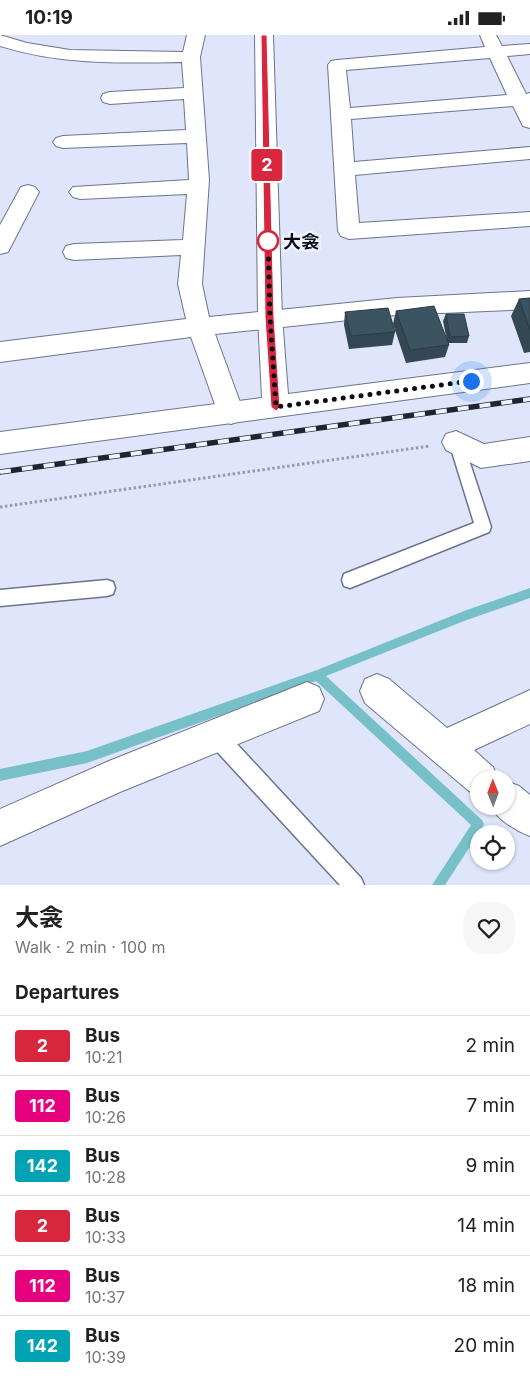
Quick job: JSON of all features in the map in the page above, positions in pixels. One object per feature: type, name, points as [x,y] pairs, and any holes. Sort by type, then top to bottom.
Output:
[{"type":"street","points":[[22,48],[35,35]]},
{"type":"street","points":[[196,35],[190,57],[198,187],[190,284],[200,328],[232,413]]},
{"type":"street","points":[[264,35],[270,317],[276,407]]},
{"type":"street","points":[[0,40],[22,48],[85,57],[190,57]]},
{"type":"street","points":[[492,43],[524,99],[530,122]]},
{"type":"street","points":[[530,49],[492,43],[337,65],[349,231],[530,219]]},
{"type":"street","points":[[110,98],[193,93]]},
{"type":"street","points":[[341,114],[524,99]]},
{"type":"street","points":[[63,142],[196,136]]},
{"type":"street","points":[[345,169],[530,153]]},
{"type":"street","points":[[80,192],[198,187]]},
{"type":"street","points":[[0,247],[28,191]]},
{"type":"street","points":[[74,252],[192,247]]},
{"type":"street","points":[[0,352],[200,328],[270,317],[530,301]]},
{"type":"street","points":[[0,443],[530,373]]},
{"type":"street","points":[[456,442],[481,456],[530,449]]},
{"type":"street","points":[[377,691],[471,770]]},
{"type":"street","points":[[0,828],[109,779],[308,699]]},
{"type":"street","points":[[443,747],[530,707]]},
{"type":"street","points":[[515,806],[530,818]]},
{"type":"lane","points":[[350,581],[483,527],[456,442]]},
{"type":"lane","points":[[0,598],[107,588]]},
{"type":"lane","points":[[216,736],[354,885]]},
{"type":"path","points":[[0,507],[456,442]]},
{"type":"building","points":[[530,298],[530,330],[519,299]]},
{"type":"building","points":[[434,306],[449,345],[410,350],[396,311]]},
{"type":"building","points":[[388,308],[395,332],[351,336],[345,312]]},
{"type":"building","points":[[446,314],[464,314],[469,336],[450,337]]},
{"type":"waterway","points":[[317,675],[464,616],[530,593]]},
{"type":"waterway","points":[[0,775],[87,757],[317,675]]},
{"type":"waterway","points":[[317,675],[478,824],[438,885]]},
{"type":"railway","points":[[0,472],[530,399]]},
{"type":"bus line","name":"2","points":[[264,35],[270,317],[276,407]]},
{"type":"place","name":"大衾","points":[[268,241]]},
{"type":"route","points":[[268,241],[270,317],[276,407],[471,381]]}]
